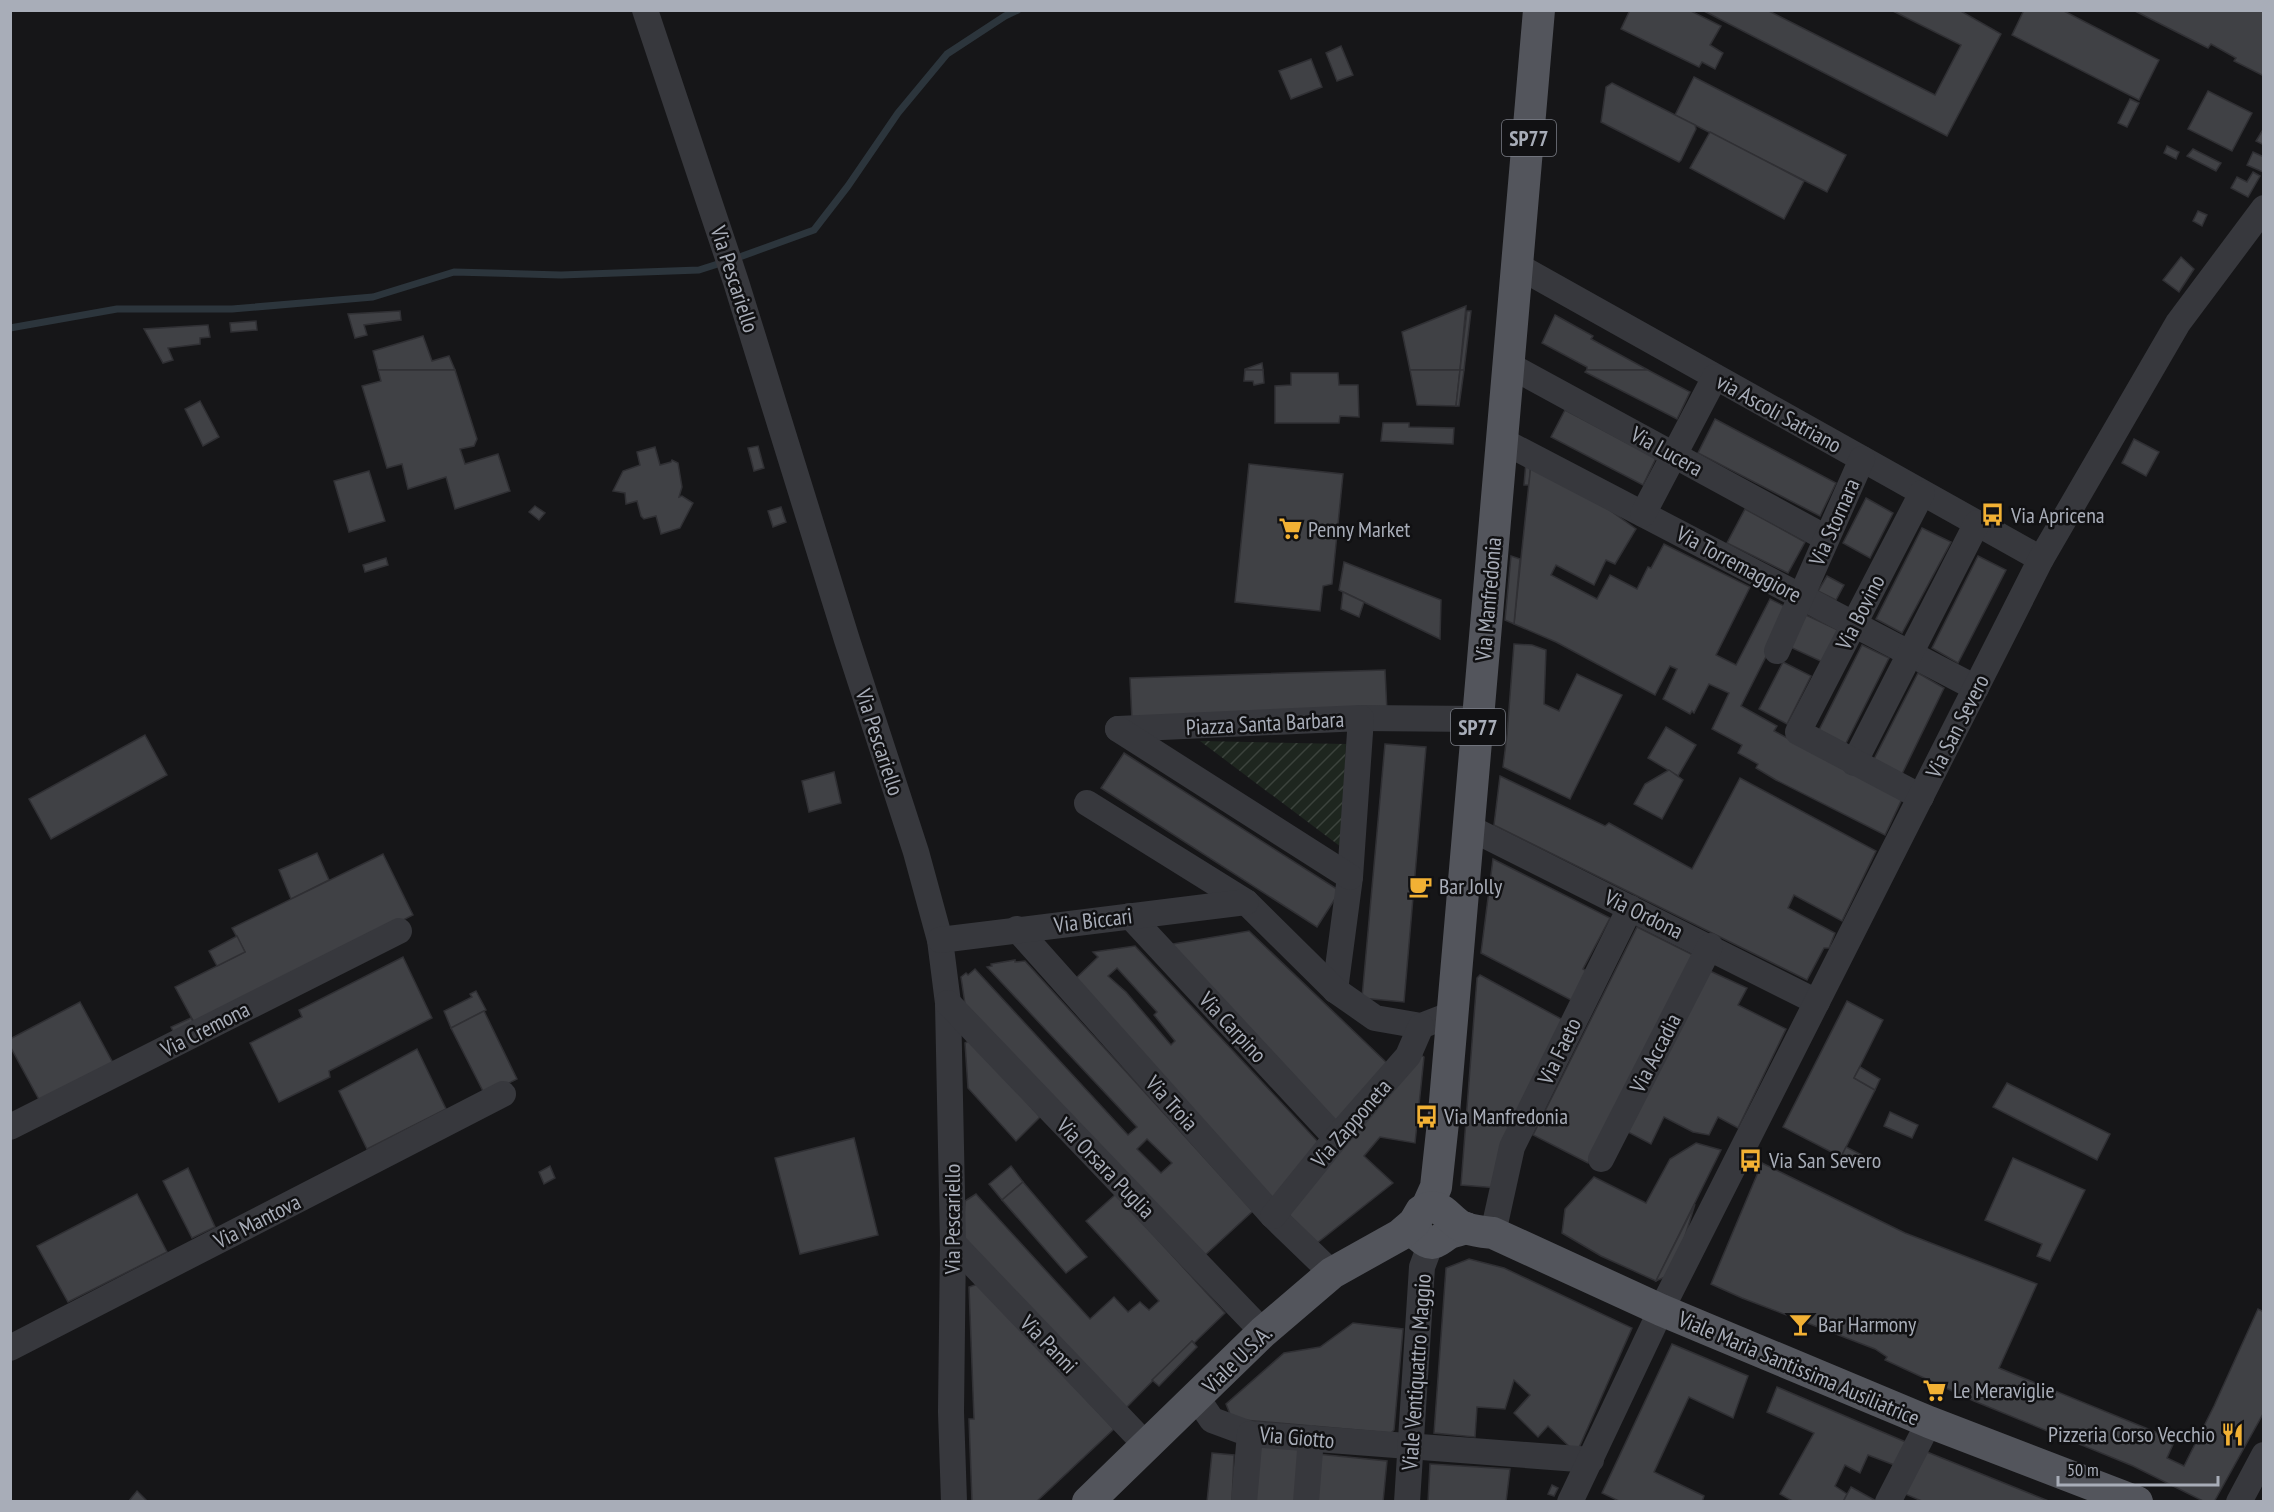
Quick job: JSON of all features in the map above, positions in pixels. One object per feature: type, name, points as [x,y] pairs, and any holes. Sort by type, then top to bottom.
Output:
[{"type":"main road","name":"Via Manfredonia","points":[[1439,1223],[1452,1014],[1470,828],[1539,10]]},
{"type":"main road","name":"Viale U.S.A.","points":[[1088,1502],[1263,1332],[1332,1273],[1439,1223]]},
{"type":"main road","name":"Viale Maria Santissima Ausiliatrice","points":[[1439,1223],[1661,1311],[1929,1422],[2128,1500]]},
{"type":"street","name":"Via Pescariello","points":[[645,10],[721,234],[847,640],[916,852],[940,940],[948,1003],[953,1243],[951,1412],[954,1502]]},
{"type":"street","name":"Via San Severo","points":[[1570,1502],[1661,1311],[2041,559],[2178,323],[2264,208]]},
{"type":"street","name":"via Ascoli Satriano","points":[[1518,266],[2041,559]]},
{"type":"street","name":"Via Lucera","points":[[1509,364],[1826,538]]},
{"type":"street","points":[[1643,514],[1715,377]]},
{"type":"street","name":"Via Torremaggiore","points":[[1501,440],[1976,688]]},
{"type":"street","name":"Via Stornara","points":[[1777,651],[1862,459]]},
{"type":"street","name":"Via Bovino","points":[[1854,763],[1798,732],[1922,493]]},
{"type":"street","points":[[1921,797],[1854,763],[1977,523]]},
{"type":"street","points":[[1361,718],[1479,719]]},
{"type":"street","name":"Piazza Santa Barbara","points":[[1335,990],[1350,878],[1361,718],[1118,729],[1350,878]]},
{"type":"street","points":[[1087,803],[1246,902],[1335,990],[1375,1018],[1422,1026],[1452,1014]]},
{"type":"street","name":"Via Ordona","points":[[1470,828],[1710,946],[1817,1002]]},
{"type":"street","name":"Via Biccari","points":[[940,940],[1246,902]]},
{"type":"street","name":"Via Faeto","points":[[1439,1223],[1512,1147],[1630,908]]},
{"type":"street","name":"Via Carpino","points":[[1130,916],[1336,1138]]},
{"type":"street","name":"Via Troia","points":[[1017,929],[1273,1216],[1332,1273]]},
{"type":"street","name":"Via Cremona","points":[[10,1126],[399,931]]},
{"type":"street","name":"Via Accadia","points":[[1601,1160],[1710,946]]},
{"type":"street","name":"Via Orsara Puglia","points":[[948,1003],[1263,1332]]},
{"type":"street","name":"Via Zapponeta","points":[[1273,1216],[1336,1138],[1408,1056],[1422,1026]]},
{"type":"street","name":"Via Mantova","points":[[10,1348],[503,1094]]},
{"type":"street","name":"Viale Ventiquattro Maggio","points":[[1407,1502],[1422,1267],[1439,1223]]},
{"type":"street","name":"Via Panni","points":[[953,1243],[1146,1445]]},
{"type":"street","name":"Via Giotto","points":[[1197,1398],[1212,1420],[1250,1434],[1591,1460]]},
{"type":"street","points":[[1893,1500],[1929,1422]]},
{"type":"street","points":[[1244,1502],[1250,1434]]},
{"type":"street","points":[[1306,1502],[1311,1438]]},
{"type":"street","points":[[2239,1502],[2264,1455]]},
{"type":"shaded area","points":[[1200,741],[1346,744],[1341,847]]},
{"type":"building","points":[[1630,10],[1689,10],[1721,26],[1710,45],[1723,53],[1715,69],[1702,62],[1699,67],[1621,29]]},
{"type":"building","points":[[1702,10],[1767,10],[1935,95],[1961,45],[1891,10],[1959,10],[2001,34],[1947,136]]},
{"type":"building","points":[[2024,10],[2062,10],[2159,60],[2139,100],[2012,35]]},
{"type":"building","points":[[2133,10],[2264,10],[2264,76],[2234,61],[2236,58],[2211,44],[2208,48]]},
{"type":"building","points":[[1341,46],[1353,75],[1337,81],[1326,53]]},
{"type":"building","points":[[1311,59],[1322,87],[1291,99],[1279,71]]},
{"type":"building","points":[[1694,77],[1846,155],[1827,192],[1675,115]]},
{"type":"building","points":[[1612,83],[1695,125],[1696,129],[1679,162],[1601,122],[1606,87]]},
{"type":"building","points":[[2208,91],[2252,113],[2232,151],[2188,129]]},
{"type":"building","points":[[2130,99],[2139,103],[2127,127],[2118,123]]},
{"type":"building","points":[[2264,128],[2264,145],[2256,141]]},
{"type":"building","points":[[1710,132],[1804,181],[1784,219],[1690,168]]},
{"type":"building","points":[[2167,146],[2179,152],[2176,159],[2164,153]]},
{"type":"building","points":[[2193,149],[2221,163],[2216,171],[2187,156]]},
{"type":"building","points":[[2253,152],[2264,157],[2263,172],[2247,165]]},
{"type":"building","points":[[2253,172],[2260,176],[2248,197],[2231,188],[2237,177],[2247,182]]},
{"type":"building","points":[[2198,211],[2207,215],[2202,226],[2193,221]]},
{"type":"building","points":[[2181,257],[2194,269],[2179,292],[2163,280]]},
{"type":"building","points":[[1466,306],[1460,370],[1410,370],[1402,332]]},
{"type":"building","points":[[400,311],[401,320],[364,325],[367,335],[355,338],[348,314]]},
{"type":"building","points":[[1467,311],[1471,311],[1464,370],[1460,370]]},
{"type":"building","points":[[1555,315],[1593,336],[1591,339],[1648,370],[1587,370],[1587,367],[1542,343]]},
{"type":"building","points":[[256,321],[257,330],[231,332],[230,323]]},
{"type":"building","points":[[208,325],[210,337],[200,338],[200,344],[168,348],[173,360],[163,363],[144,329]]},
{"type":"building","points":[[423,336],[432,361],[449,356],[455,370],[378,370],[373,351]]},
{"type":"building","points":[[1262,363],[1263,370],[1245,370],[1245,369]]},
{"type":"building","points":[[378,370],[455,370],[477,439],[474,446],[460,449],[465,464],[498,454],[510,491],[455,509],[446,477],[408,489],[402,464],[387,468],[362,386],[381,381]]},
{"type":"building","points":[[1245,370],[1263,370],[1264,383],[1254,385],[1253,381],[1244,381]]},
{"type":"building","points":[[1410,370],[1460,370],[1456,406],[1417,405]]},
{"type":"building","points":[[1460,370],[1464,370],[1459,406],[1456,406]]},
{"type":"building","points":[[1587,370],[1648,370],[1690,392],[1677,419],[1585,372]]},
{"type":"building","points":[[1291,373],[1338,373],[1339,385],[1358,385],[1359,417],[1340,416],[1339,423],[1275,423],[1275,386],[1291,385]]},
{"type":"building","points":[[200,401],[219,437],[203,446],[185,409]]},
{"type":"building","points":[[1565,410],[1656,458],[1643,485],[1551,437]]},
{"type":"building","points":[[1715,419],[1836,483],[1820,516],[1698,453]]},
{"type":"building","points":[[1383,423],[1409,423],[1409,427],[1454,428],[1453,444],[1381,441]]},
{"type":"building","points":[[2134,439],[2159,452],[2146,476],[2122,463]]},
{"type":"building","points":[[758,446],[764,468],[754,471],[748,448]]},
{"type":"building","points":[[655,447],[660,465],[672,460],[678,463],[682,487],[679,497],[682,496],[693,503],[680,528],[661,534],[656,516],[644,519],[637,501],[626,504],[625,493],[613,491],[623,471],[640,465],[637,452]]},
{"type":"building","points":[[1526,462],[1531,464],[1529,485],[1524,485]]},
{"type":"building","name":"Penny Market","points":[[1249,464],[1343,474],[1332,584],[1323,586],[1320,611],[1235,602]]},
{"type":"building","points":[[1531,464],[1608,509],[1636,529],[1615,564],[1606,560],[1594,585],[1556,565],[1551,575],[1597,599],[1610,575],[1637,589],[1648,567],[1651,568],[1664,544],[1750,587],[1716,655],[1736,665],[1770,599],[1790,609],[1741,706],[1777,726],[1774,731],[1902,799],[1885,835],[1776,780],[1756,768],[1758,764],[1738,753],[1742,745],[1712,729],[1729,693],[1709,684],[1694,713],[1692,711],[1690,714],[1663,699],[1677,669],[1670,666],[1655,695],[1556,642],[1514,624]]},
{"type":"building","points":[[369,471],[385,521],[349,532],[334,481]]},
{"type":"building","points":[[1866,498],[1893,513],[1870,558],[1843,543]]},
{"type":"building","points":[[535,506],[545,513],[539,520],[529,512]]},
{"type":"building","points":[[781,507],[786,522],[773,527],[768,511]]},
{"type":"building","points":[[1745,509],[1805,542],[1788,573],[1727,543]]},
{"type":"building","points":[[1922,528],[1951,542],[1902,633],[1876,619]]},
{"type":"building","points":[[1511,556],[1520,559],[1514,624],[1505,620]]},
{"type":"building","points":[[1978,556],[2006,570],[1958,663],[1932,648]]},
{"type":"building","points":[[386,558],[388,565],[365,572],[363,565]]},
{"type":"building","points":[[1344,562],[1441,600],[1440,639],[1339,590]]},
{"type":"building","points":[[1827,576],[1844,585],[1836,600],[1818,591]]},
{"type":"building","points":[[1343,592],[1364,602],[1359,617],[1341,609]]},
{"type":"building","points":[[1806,615],[1840,631],[1825,663],[1790,647]]},
{"type":"building","points":[[1514,644],[1532,645],[1546,650],[1544,704],[1559,711],[1577,674],[1622,695],[1570,799],[1503,767]]},
{"type":"building","points":[[1862,645],[1889,658],[1842,751],[1816,736]]},
{"type":"building","points":[[1783,662],[1811,676],[1787,724],[1759,709]]},
{"type":"building","points":[[1385,670],[1387,712],[1132,720],[1130,678]]},
{"type":"building","points":[[1918,673],[1944,688],[1899,780],[1871,765]]},
{"type":"building","points":[[1666,727],[1696,745],[1678,776],[1648,758]]},
{"type":"building","points":[[145,735],[167,775],[51,839],[29,799]]},
{"type":"building","points":[[1385,744],[1426,747],[1404,1002],[1362,998]]},
{"type":"building","points":[[1124,753],[1340,891],[1317,927],[1101,788]]},
{"type":"building","points":[[1669,770],[1683,780],[1662,819],[1634,804],[1645,784]]},
{"type":"building","points":[[834,772],[841,803],[809,812],[802,781]]},
{"type":"building","points":[[1500,776],[1605,826],[1609,823],[1692,869],[1740,778],[1876,851],[1842,921],[1794,895],[1788,908],[1835,933],[1829,948],[1824,948],[1807,980],[1494,825]]},
{"type":"building","points":[[317,853],[329,880],[291,899],[279,870]]},
{"type":"building","points":[[383,854],[413,915],[196,1026],[175,987],[245,952],[232,928]]},
{"type":"building","points":[[1493,859],[1610,918],[1583,969],[1591,973],[1573,1001],[1481,953]]},
{"type":"building","points":[[1637,927],[1693,955],[1606,1133],[1588,1163],[1533,1135]]},
{"type":"building","points":[[1249,931],[1388,1064],[1335,1130],[1167,945]]},
{"type":"building","points":[[237,936],[245,952],[217,966],[209,951]]},
{"type":"building","points":[[1135,946],[1320,1144],[1275,1205],[1074,980],[1098,957],[1093,952]],"holes":[[[1117,968],[1157,1012],[1154,1015],[1175,1041],[1171,1045],[1126,992],[1108,976]]]},
{"type":"building","points":[[403,957],[432,1018],[329,1071],[330,1077],[279,1102],[250,1043],[302,1017],[299,1010]]},
{"type":"building","points":[[1015,960],[1015,962],[1025,961],[1253,1211],[1203,1257],[965,1004],[961,977],[975,969],[1128,1135],[1137,1127],[987,967],[992,966],[991,964]],"holes":[[[1147,1139],[1172,1163],[1161,1173],[1137,1149]]]},
{"type":"building","points":[[1710,971],[1747,988],[1738,1005],[1786,1029],[1738,1128],[1718,1117],[1709,1135],[1693,1132],[1664,1117],[1651,1144],[1628,1132]]},
{"type":"building","points":[[1480,975],[1565,1021],[1498,1188],[1461,1185],[1477,978]]},
{"type":"building","points":[[476,991],[486,1010],[451,1028],[444,1011],[472,997],[470,994]]},
{"type":"building","points":[[1847,1001],[1883,1020],[1854,1078],[1875,1090],[1841,1157],[1783,1127]]},
{"type":"building","points":[[80,1002],[113,1063],[43,1107],[10,1046],[10,1039]]},
{"type":"building","points":[[484,1011],[517,1079],[485,1095],[451,1028]]},
{"type":"building","points":[[191,1018],[196,1026],[175,1035],[171,1027]]},
{"type":"building","points":[[971,1040],[1040,1117],[1016,1141],[968,1088],[965,1043]]},
{"type":"building","points":[[417,1049],[446,1109],[367,1149],[339,1091]]},
{"type":"building","points":[[1421,1055],[1424,1057],[1415,1143],[1380,1137],[1364,1156],[1393,1183],[1317,1243],[1287,1213]]},
{"type":"building","points":[[1860,1067],[1880,1079],[1875,1090],[1854,1078]]},
{"type":"building","points":[[2007,1083],[2110,1134],[2097,1160],[1993,1107]]},
{"type":"building","points":[[1890,1112],[1918,1125],[1912,1138],[1884,1126]]},
{"type":"building","points":[[854,1138],[878,1235],[800,1254],[775,1158]]},
{"type":"building","points":[[1696,1143],[1721,1150],[1656,1281],[1601,1256],[1562,1233],[1565,1209],[1594,1177],[1646,1203],[1670,1159]]},
{"type":"building","points":[[1846,1147],[1866,1157],[1860,1168],[1841,1157]]},
{"type":"building","points":[[2013,1158],[2085,1190],[2050,1261],[2037,1256],[2042,1244],[1985,1220]]},
{"type":"building","points":[[1762,1163],[1905,1233],[2037,1284],[1999,1368],[2175,1440],[2167,1458],[2184,1466],[2258,1309],[2264,1312],[2264,1412],[2214,1502],[2205,1502],[2133,1466],[1974,1401],[1885,1360],[1887,1357],[1875,1349],[1711,1284]]},
{"type":"building","points":[[550,1166],[555,1178],[544,1184],[539,1172]]},
{"type":"building","points":[[1011,1166],[1023,1182],[1002,1200],[989,1184]]},
{"type":"building","points":[[188,1168],[215,1227],[192,1238],[163,1181]]},
{"type":"building","points":[[1023,1182],[1087,1257],[1066,1273],[1002,1200]]},
{"type":"building","points":[[137,1194],[167,1252],[68,1302],[37,1246]]},
{"type":"building","points":[[976,1194],[1090,1319],[1114,1297],[1128,1312],[1140,1302],[1149,1310],[1159,1301],[1086,1221],[1116,1194],[1225,1313],[1194,1343],[1192,1341],[1122,1412],[962,1245],[965,1201]]},
{"type":"building","points":[[1695,1204],[1682,1246],[1665,1277],[1656,1281]]},
{"type":"building","points":[[1469,1259],[1504,1268],[1632,1328],[1577,1452],[1548,1426],[1538,1437],[1514,1413],[1530,1395],[1514,1380],[1505,1409],[1477,1407],[1475,1437],[1434,1433],[1446,1268]]},
{"type":"building","points":[[978,1284],[1114,1429],[1036,1502],[972,1502],[969,1419],[974,1419],[969,1287]]},
{"type":"building","points":[[1353,1323],[1403,1329],[1394,1430],[1391,1433],[1232,1419],[1226,1404],[1284,1353],[1320,1347]]},
{"type":"building","points":[[1192,1341],[1197,1347],[1159,1386],[1152,1380]]},
{"type":"building","points":[[1672,1344],[1748,1376],[1733,1418],[1689,1397],[1654,1472],[1704,1496],[1702,1502],[1621,1502],[1602,1493]]},
{"type":"building","points":[[1777,1387],[1908,1443],[1897,1466],[1868,1455],[1860,1473],[1845,1465],[1835,1486],[1847,1494],[1843,1502],[1794,1502],[1780,1494],[1814,1433],[1767,1412]]},
{"type":"building","points":[[1256,1445],[1304,1449],[1299,1502],[1253,1502]]},
{"type":"building","points":[[1927,1452],[2051,1502],[1924,1502],[1905,1494]]},
{"type":"building","points":[[1212,1453],[1234,1455],[1232,1502],[1207,1502]]},
{"type":"building","points":[[1317,1454],[1387,1461],[1383,1502],[1314,1502]]},
{"type":"building","points":[[1430,1464],[1510,1469],[1506,1502],[1428,1502]]},
{"type":"building","points":[[1552,1485],[1558,1488],[1554,1496],[1548,1494]]},
{"type":"building","points":[[1851,1487],[1878,1502],[1843,1502]]},
{"type":"building","points":[[137,1491],[148,1502],[128,1502]]},
{"type":"waterway","points":[[734,259],[814,230],[848,186],[898,113],[947,54],[1018,10]]},
{"type":"waterway","points":[[10,328],[117,309],[232,309],[373,297],[454,272],[561,275],[699,270],[724,262]]},
{"type":"place","name":"Via Apricena","points":[[1993,515]]},
{"type":"place","name":"Penny Market","points":[[1290,529]]},
{"type":"place","name":"Bar Jolly","points":[[1421,886]]},
{"type":"place","name":"Via Manfredonia","points":[[1426,1116]]},
{"type":"place","name":"Via San Severo","points":[[1751,1160]]},
{"type":"place","name":"Bar Harmony","points":[[1800,1324]]},
{"type":"place","name":"Le Meraviglie","points":[[1935,1390]]},
{"type":"place","name":"Pizzeria Corso Vecchio","points":[[2233,1434]]}]
